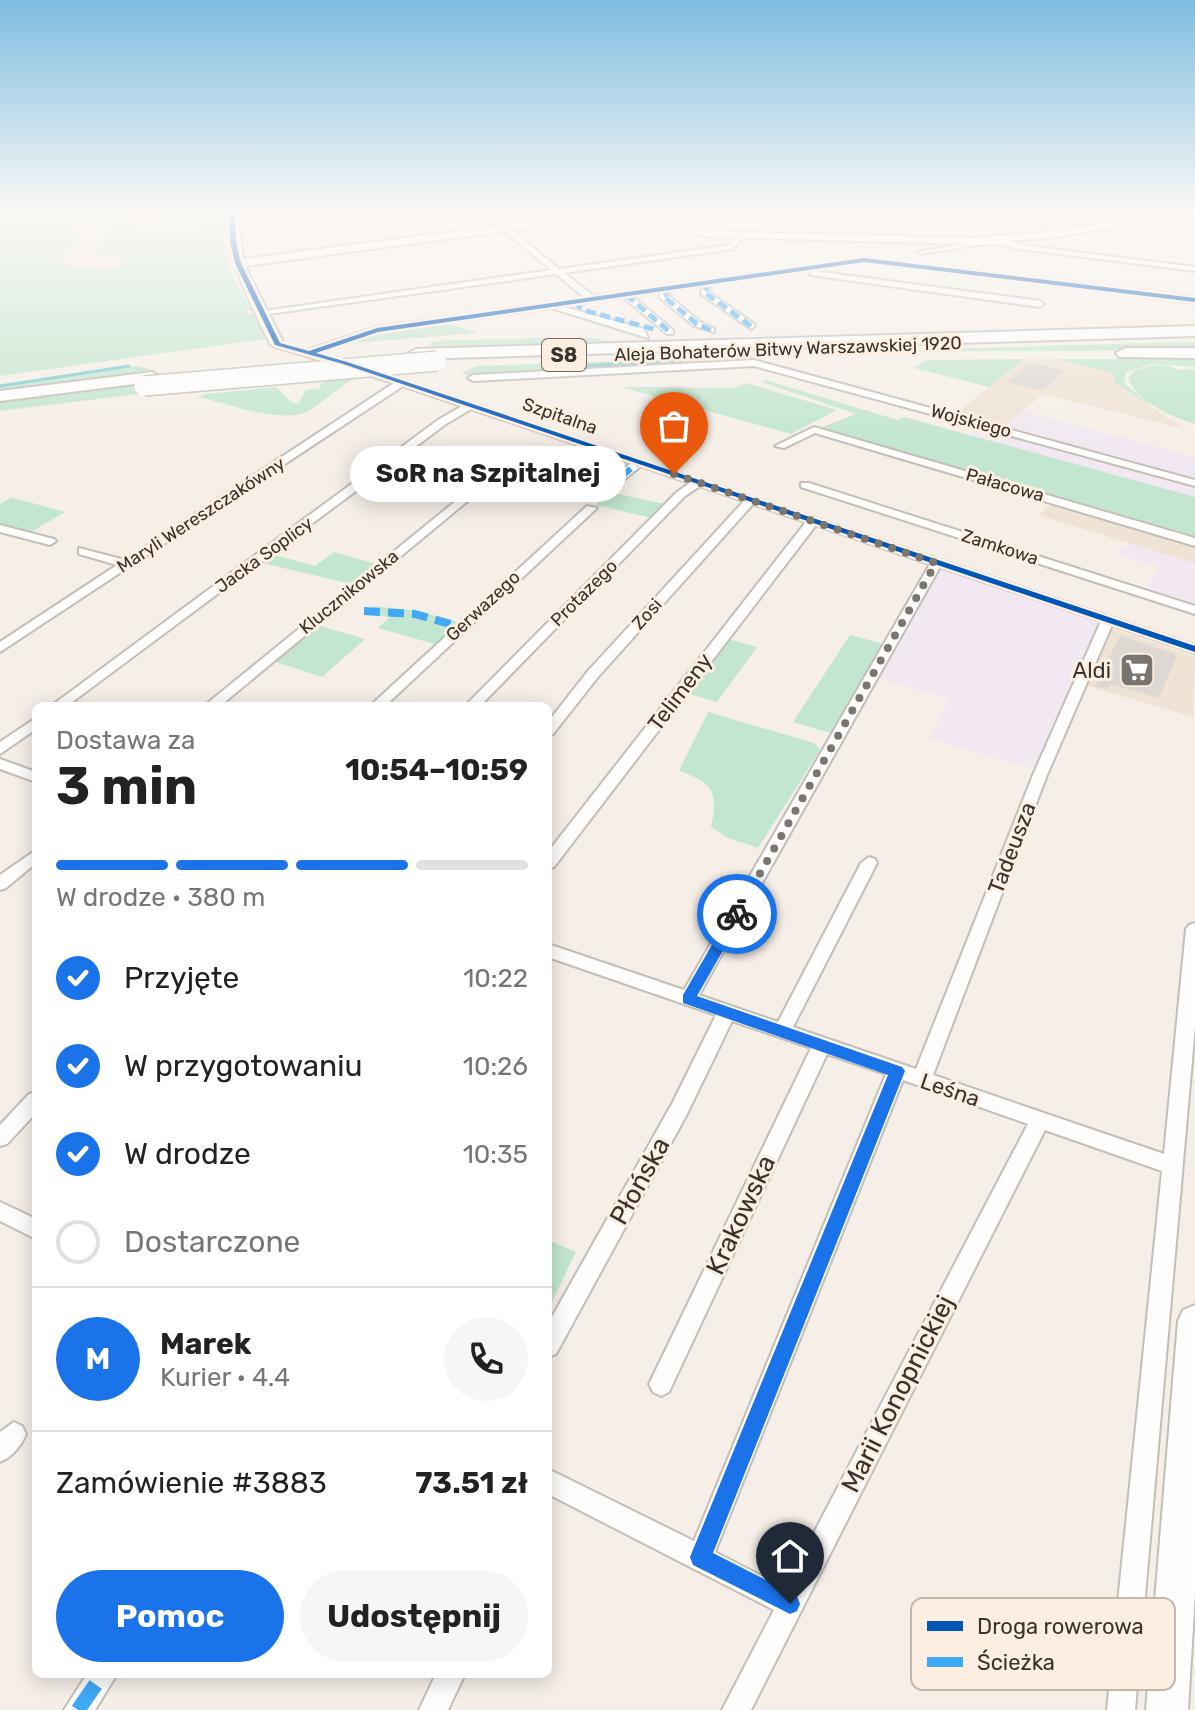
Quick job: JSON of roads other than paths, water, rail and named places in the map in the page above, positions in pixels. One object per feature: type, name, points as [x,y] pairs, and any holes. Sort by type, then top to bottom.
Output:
[{"type":"highway","points":[[854,340],[973,329],[1195,323]]},
{"type":"highway","name":"Aleja Bohaterów Bitwy Warszawskiej 1920","points":[[0,396],[416,354],[1195,331]]},
{"type":"highway","name":"Aleja Bohaterów Bitwy Warszawskiej 1920","points":[[0,404],[148,382],[437,361],[1195,338]]},
{"type":"highway","points":[[671,352],[1067,353]]},
{"type":"highway","points":[[1114,353],[1195,353]]},
{"type":"street","name":"Szpitalna","points":[[250,289],[276,343],[402,382],[1195,649]]},
{"type":"street","points":[[261,312],[431,289]]},
{"type":"street","points":[[581,289],[593,300]]},
{"type":"street","points":[[309,352],[368,331],[670,289]]},
{"type":"street","points":[[707,289],[704,292],[751,326]]},
{"type":"street","points":[[933,289],[1040,304]]},
{"type":"street","points":[[1102,289],[1195,300]]},
{"type":"street","points":[[662,290],[667,294],[663,296],[697,324],[711,330]]},
{"type":"street","points":[[626,295],[670,332]]},
{"type":"street","points":[[576,304],[657,330]]},
{"type":"street","points":[[550,306],[641,331],[645,336]]},
{"type":"street","points":[[630,323],[649,315]]},
{"type":"street","name":"Wojskiego","points":[[473,378],[746,362],[779,368],[1195,483]]},
{"type":"street","name":"Maryli Wereszczakówny","points":[[0,648],[402,382]]},
{"type":"street","name":"Jacka Soplicy","points":[[63,702],[442,422],[470,405]]},
{"type":"street","name":"Pałacowa","points":[[780,446],[814,430],[1195,542]]},
{"type":"street","points":[[606,489],[639,462]]},
{"type":"street","name":"Klucznikowska","points":[[216,702],[488,480]]},
{"type":"street","name":"Protazego","points":[[476,702],[681,494],[699,482]]},
{"type":"street","name":"Zamkowa","points":[[805,485],[1195,610]]},
{"type":"street","name":"Zosi","points":[[552,726],[593,674],[751,500]]},
{"type":"street","name":"Gerwazego","points":[[381,702],[591,508]]},
{"type":"street","name":"Telimeny","points":[[552,858],[813,521]]},
{"type":"street","points":[[0,528],[50,541]]},
{"type":"street","points":[[83,551],[127,564]]},
{"type":"street","points":[[688,999],[936,563]]},
{"type":"street","name":"Tadeusza","points":[[921,1080],[1040,775],[1108,619]]},
{"type":"street","points":[[0,749],[32,725]]},
{"type":"street","points":[[0,764],[32,776]]},
{"type":"street","points":[[0,884],[32,858]]},
{"type":"street","points":[[782,1031],[869,863]]},
{"type":"street","points":[[1131,1598],[1195,929]]},
{"type":"street","name":"Leśna","points":[[552,951],[1171,1165]]},
{"type":"street","name":"Płońska","points":[[552,1339],[680,1108],[727,1012]]},
{"type":"street","name":"Krakowska","points":[[661,1384],[822,1045]]},
{"type":"street","points":[[700,1557],[897,1071]]},
{"type":"street","points":[[0,1138],[32,1104]]},
{"type":"street","name":"Marii Konopnickiej","points":[[736,1710],[1039,1121]]},
{"type":"street","points":[[0,1211],[32,1227]]},
{"type":"street","points":[[1175,1599],[1195,1321]]},
{"type":"street","points":[[552,1483],[790,1604]]},
{"type":"street","points":[[78,1710],[100,1678]]},
{"type":"street","points":[[433,1710],[449,1678]]},
{"type":"street","points":[[1121,1710],[1123,1690]]},
{"type":"street","points":[[1167,1710],[1168,1690]]},
{"type":"waterway","points":[[574,366],[683,361]]},
{"type":"waterway","points":[[0,386],[129,366]]},
{"type":"place","name":"SoR na Szpitalnej","points":[[674,474]]},
{"type":"place","name":"Aldi","points":[[1137,670]]}]
